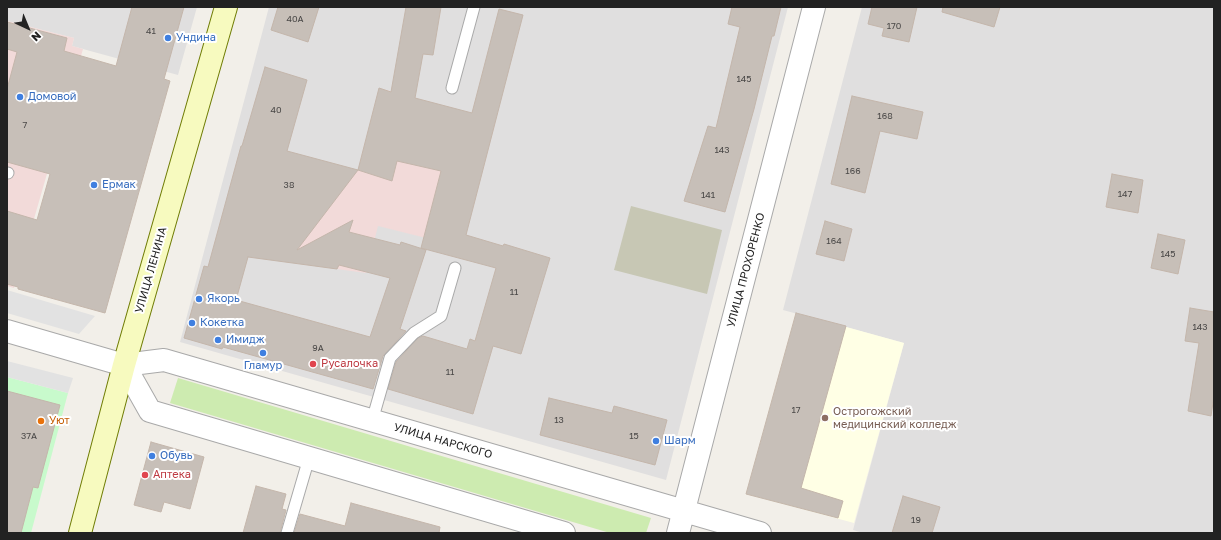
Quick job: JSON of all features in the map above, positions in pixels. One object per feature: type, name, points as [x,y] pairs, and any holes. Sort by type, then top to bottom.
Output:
[{"type":"main road","name":"УЛИЦА ЛЕНИНА","points":[[80,533],[124,366],[226,7]]},
{"type":"street","name":"УЛИЦА ПРОХОРЕНКО","points":[[678,533],[814,7]]},
{"type":"street","name":"УЛИЦА НАРСКОГО","points":[[7,331],[124,366],[164,360],[683,512],[760,533]]},
{"type":"street","points":[[124,366],[150,411],[564,533]]},
{"type":"lane","points":[[452,88],[474,7]]},
{"type":"lane","points":[[372,421],[390,358],[414,333],[441,316],[455,268]]},
{"type":"lane","points":[[287,533],[309,458]]},
{"type":"shaded area","points":[[7,7],[197,7],[178,75],[72,46],[74,38],[7,21]]},
{"type":"shaded area","points":[[269,7],[788,7],[666,480],[180,342]]},
{"type":"shaded area","points":[[862,7],[1214,7],[1214,533],[863,533],[853,530],[904,343],[783,310]]},
{"type":"shaded area","points":[[7,21],[74,38],[72,46],[83,49],[14,288],[7,286]]},
{"type":"shaded area","points":[[379,88],[496,120],[467,230],[442,242],[378,226],[366,273],[212,252],[241,146],[300,162],[358,170]]},
{"type":"shaded area","points":[[631,206],[722,230],[707,294],[614,270]]},
{"type":"shaded area","points":[[7,290],[95,316],[79,334],[7,313]]},
{"type":"shaded area","name":"Острогожский медицинский колледж","points":[[796,313],[904,343],[854,523],[746,494]]},
{"type":"shaded area","points":[[7,361],[73,378],[68,393],[7,377]]},
{"type":"green space","points":[[7,377],[68,393],[31,533],[7,533]]},
{"type":"green space","points":[[178,378],[651,518],[646,533],[610,533],[170,403]]},
{"type":"building","name":"Ермак","points":[[132,7],[184,7],[164,79],[170,81],[105,313],[18,289],[18,287],[7,284],[7,211],[37,220],[50,174],[7,162],[7,89],[17,52],[7,49],[7,22],[67,38],[64,51],[116,66]]},
{"type":"building","points":[[278,7],[319,7],[308,42],[271,30]]},
{"type":"building","points":[[406,7],[441,7],[433,55],[423,54],[415,98],[472,113],[499,9],[523,15],[466,235],[503,246],[504,244],[550,258],[521,354],[493,346],[473,414],[388,389],[396,362],[418,338],[423,336],[467,349],[470,339],[475,341],[496,268],[421,248],[441,171],[397,161],[392,181],[358,170],[379,88],[391,92]]},
{"type":"building","points":[[732,7],[781,7],[725,212],[684,201],[708,126],[716,128],[740,27],[728,24]]},
{"type":"building","points":[[872,7],[917,7],[909,42],[882,36],[884,28],[868,24]]},
{"type":"building","points":[[943,7],[1000,7],[994,27],[942,12]]},
{"type":"building","points":[[265,67],[307,80],[287,151],[358,170],[297,250],[353,220],[349,232],[400,245],[401,242],[426,250],[400,329],[406,331],[383,356],[373,389],[223,347],[222,349],[184,338],[204,266],[208,267]],"holes":[[[248,257],[337,269],[339,265],[390,278],[370,337],[236,300]]]},
{"type":"building","points":[[852,96],[923,112],[917,139],[880,131],[865,193],[831,184]]},
{"type":"building","points":[[1112,174],[1143,180],[1138,213],[1106,207]]},
{"type":"building","points":[[825,221],[852,229],[844,261],[816,254]]},
{"type":"building","points":[[1158,234],[1185,240],[1178,274],[1151,268]]},
{"type":"building","points":[[1190,308],[1214,312],[1214,396],[1211,416],[1188,411],[1199,343],[1185,341]]},
{"type":"building","points":[[796,313],[846,326],[801,488],[843,501],[838,518],[746,494]]},
{"type":"building","points":[[7,391],[60,405],[38,488],[33,487],[21,533],[7,533]]},
{"type":"building","points":[[549,398],[612,413],[614,406],[667,420],[655,465],[540,435]]},
{"type":"building","points":[[151,442],[204,457],[190,509],[164,502],[161,512],[134,505]]},
{"type":"building","points":[[256,486],[286,494],[282,509],[286,510],[280,533],[243,533]]},
{"type":"building","points":[[903,496],[940,507],[932,533],[892,533]]},
{"type":"building","points":[[351,503],[440,527],[439,533],[294,533],[300,514],[345,526]]},
{"type":"place","name":"Ундина","points":[[168,38]]},
{"type":"place","name":"Домовой","points":[[20,97]]},
{"type":"place","name":"Ермак","points":[[94,185]]},
{"type":"place","name":"Якорь","points":[[199,299]]},
{"type":"place","name":"Кокетка","points":[[192,323]]},
{"type":"place","name":"Имидж","points":[[218,340]]},
{"type":"place","name":"Гламур","points":[[263,353]]},
{"type":"place","name":"Русалочка","points":[[313,364]]},
{"type":"place","name":"Острогожский медицинский колледж","points":[[825,418]]},
{"type":"place","name":"Уют","points":[[41,421]]},
{"type":"place","name":"Шарм","points":[[656,441]]},
{"type":"place","name":"Обувь","points":[[152,456]]},
{"type":"place","name":"Аптека","points":[[145,475]]}]
